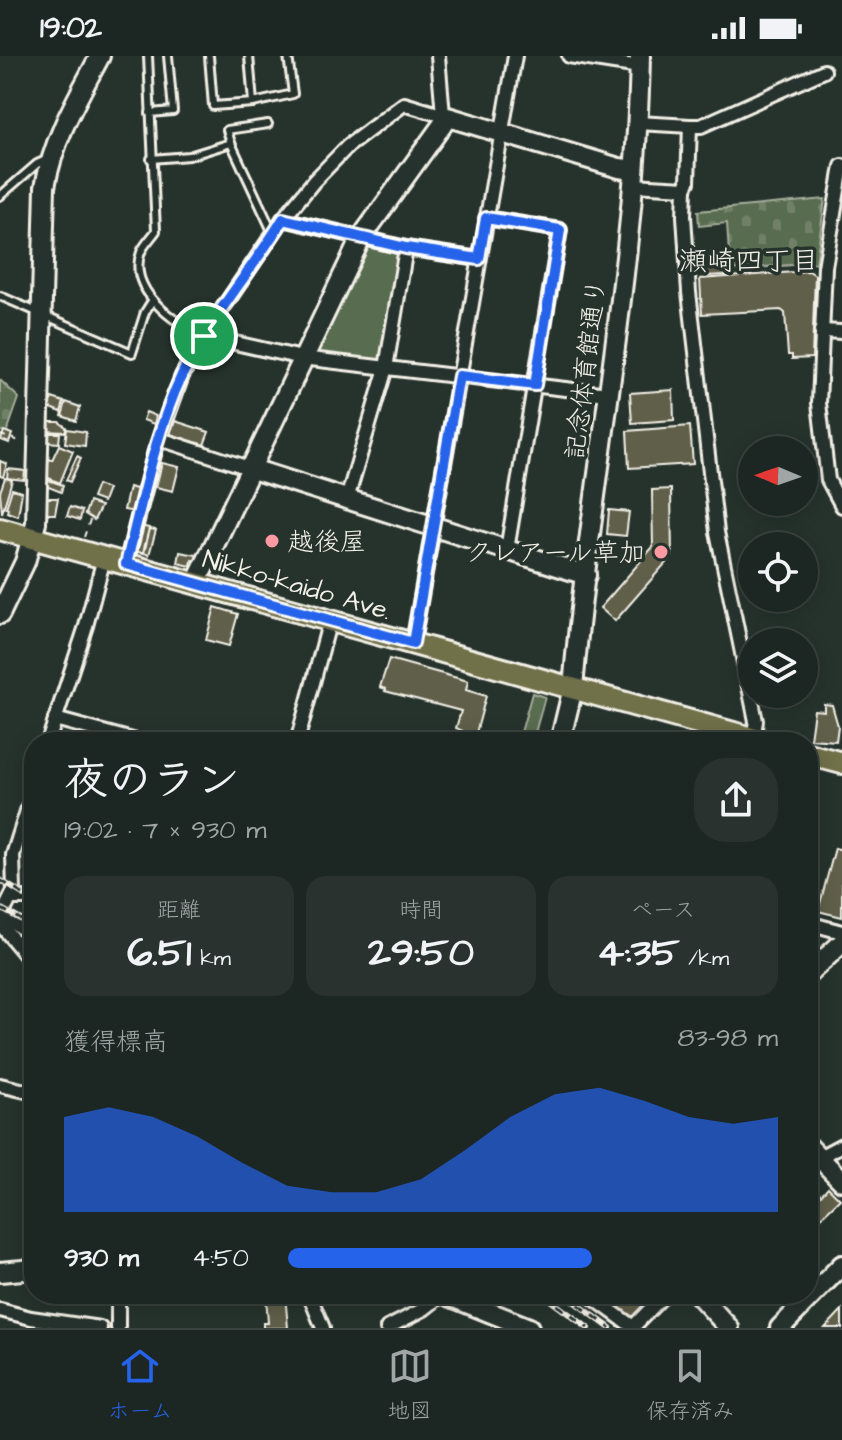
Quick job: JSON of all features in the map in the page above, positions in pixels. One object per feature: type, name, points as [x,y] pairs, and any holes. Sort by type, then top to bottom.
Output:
[{"type":"main road","name":"Nikko-kaido Ave.","points":[[0,529],[731,732]]},
{"type":"main road","points":[[818,757],[842,763]]},
{"type":"street","points":[[1,611],[33,538],[45,187],[49,159],[100,56]]},
{"type":"street","points":[[196,583],[361,238],[446,116],[438,56]]},
{"type":"street","points":[[413,643],[515,56]]},
{"type":"street","points":[[569,56],[640,62]]},
{"type":"street","name":"記念体育館通り","points":[[562,732],[573,688],[634,177],[640,62]]},
{"type":"street","points":[[638,123],[701,126],[824,71]]},
{"type":"street","points":[[126,564],[160,439],[182,376],[204,336],[283,219],[348,146],[404,104],[619,168],[634,177],[685,188]]},
{"type":"street","points":[[690,126],[684,216],[689,292],[717,532],[758,732]]},
{"type":"street","points":[[842,166],[825,267],[821,431],[828,480],[842,506]]},
{"type":"street","points":[[486,218],[560,230],[507,550]]},
{"type":"street","points":[[283,219],[406,248],[479,259]]},
{"type":"street","points":[[347,499],[386,368],[406,248]]},
{"type":"street","points":[[823,331],[842,332]]},
{"type":"street","points":[[204,336],[302,358],[608,394]]},
{"type":"street","points":[[160,439],[586,575]]},
{"type":"street","points":[[51,732],[86,626],[104,558]]},
{"type":"street","points":[[300,732],[330,620]]},
{"type":"street","points":[[55,719],[103,732]]},
{"type":"street","points":[[0,919],[14,891],[13,855],[24,820]]},
{"type":"street","points":[[0,848],[13,855]]},
{"type":"street","points":[[11,898],[24,898]]},
{"type":"street","points":[[0,919],[24,931]]},
{"type":"street","points":[[0,919],[24,951]]},
{"type":"street","points":[[818,926],[842,932]]},
{"type":"street","points":[[818,965],[842,943]]},
{"type":"street","points":[[0,1085],[24,1091]]},
{"type":"street","points":[[818,1153],[842,1145]]},
{"type":"street","points":[[818,1160],[842,1181]]},
{"type":"street","points":[[818,1289],[842,1265]]},
{"type":"street","points":[[0,1272],[24,1270]]},
{"type":"street","points":[[118,1304],[118,1328]]},
{"type":"street","points":[[313,1304],[323,1328]]},
{"type":"street","points":[[387,1328],[430,1304]]},
{"type":"street","points":[[468,1304],[529,1328]]},
{"type":"street","points":[[602,1304],[633,1327],[637,1327],[657,1304]]},
{"type":"street","points":[[707,1304],[729,1328]]},
{"type":"street","points":[[780,1328],[804,1304]]},
{"type":"street","points":[[1,1310],[6,1318],[5,1328]]},
{"type":"street","points":[[1,1310],[31,1318],[100,1328]]},
{"type":"lane","points":[[148,56],[156,231],[141,250],[138,266],[142,284],[152,301],[204,336]]},
{"type":"lane","points":[[150,113],[173,111],[168,56]]},
{"type":"lane","points":[[209,56],[213,106],[253,103],[293,94],[288,56]]},
{"type":"lane","points":[[249,56],[253,103]]},
{"type":"lane","points":[[268,124],[227,130],[274,235]]},
{"type":"lane","points":[[151,159],[189,156],[231,143]]},
{"type":"lane","points":[[0,196],[37,164],[49,159]]},
{"type":"lane","points":[[0,296],[132,353],[145,312],[152,301]]},
{"type":"path","points":[[0,435],[28,444]]},
{"type":"path","points":[[85,536],[90,520]]},
{"type":"green space","points":[[825,199],[816,263],[730,270],[727,223],[699,226],[698,211]]},
{"type":"green space","points":[[364,244],[400,254],[380,363],[313,354]]},
{"type":"green space","points":[[0,380],[19,398],[7,432],[0,431]]},
{"type":"green space","points":[[532,693],[545,697],[535,732],[521,732]]},
{"type":"building","points":[[724,260],[726,275],[706,276],[705,261]]},
{"type":"building","points":[[809,271],[815,275],[812,358],[792,359],[792,355],[788,355],[785,313],[781,310],[702,314],[700,279]]},
{"type":"building","points":[[673,390],[674,420],[632,423],[630,393]]},
{"type":"building","points":[[52,398],[64,402],[61,412],[48,407]]},
{"type":"building","points":[[66,402],[80,407],[76,421],[62,416]]},
{"type":"building","points":[[146,412],[156,416],[154,424],[143,420]]},
{"type":"building","points":[[175,421],[209,432],[204,445],[170,434]]},
{"type":"building","points":[[46,422],[59,422],[66,427],[66,432],[46,431]]},
{"type":"building","points":[[690,426],[693,464],[629,468],[627,431]]},
{"type":"building","points":[[67,429],[86,432],[85,446],[65,443]]},
{"type":"building","points":[[4,431],[12,434],[9,443],[1,440]]},
{"type":"building","points":[[47,433],[60,433],[59,443],[47,442]]},
{"type":"building","points":[[59,445],[73,451],[60,483],[46,477],[45,473],[49,459],[52,460]]},
{"type":"building","points":[[77,456],[81,458],[70,482],[66,480]]},
{"type":"building","points":[[0,461],[7,464],[3,477],[0,476]]},
{"type":"building","points":[[162,463],[179,467],[173,491],[156,487]]},
{"type":"building","points":[[8,469],[25,471],[24,480],[7,478]]},
{"type":"building","points":[[5,478],[12,480],[2,513],[0,492]]},
{"type":"building","points":[[48,480],[63,485],[61,492],[46,486]]},
{"type":"building","points":[[97,485],[108,489],[103,502],[92,498]]},
{"type":"building","points":[[129,487],[140,490],[135,512],[124,510]]},
{"type":"building","points":[[12,489],[22,492],[18,516],[7,512],[6,508]]},
{"type":"building","name":"クレアール草加","points":[[671,489],[672,556],[615,621],[600,608],[653,547],[652,490]]},
{"type":"building","points":[[45,498],[58,498],[55,514],[45,514]]},
{"type":"building","points":[[89,502],[101,506],[94,520],[85,514]]},
{"type":"building","points":[[70,507],[82,511],[80,520],[67,516]]},
{"type":"building","points":[[609,510],[629,512],[626,536],[607,534]]},
{"type":"building","points":[[140,526],[149,528],[143,553],[134,551]]},
{"type":"building","points":[[150,529],[156,530],[149,555],[144,553]]},
{"type":"building","points":[[180,552],[197,555],[196,561],[192,560],[191,566],[178,563]]},
{"type":"building","points":[[215,607],[238,614],[229,646],[206,640]]},
{"type":"building","points":[[389,659],[468,681],[466,690],[486,696],[476,732],[463,732],[456,728],[461,711],[385,691],[380,687]]},
{"type":"building","points":[[824,704],[832,705],[838,726],[836,741],[818,740],[818,732],[811,732],[814,710],[824,711]]},
{"type":"building","points":[[835,848],[842,850],[842,917],[818,911]]},
{"type":"building","points":[[828,1187],[840,1199],[818,1220],[818,1191],[821,1195]]},
{"type":"building","points":[[267,1304],[286,1304],[288,1328],[263,1328],[263,1323],[268,1323]]},
{"type":"building","points":[[613,1304],[647,1304],[631,1322]]},
{"type":"building","points":[[842,1310],[842,1328],[825,1328]]},
{"type":"railway","points":[[0,880],[24,895]]},
{"type":"railway","points":[[0,908],[24,921]]},
{"type":"railway","points":[[556,1304],[588,1328]]},
{"type":"railway","points":[[578,1304],[610,1328]]},
{"type":"place","name":"越後屋","points":[[272,541]]},
{"type":"place","name":"クレアール草加","points":[[661,552]]},
{"type":"district","name":"瀬崎四丁目","points":[[749,260]]},
{"type":"route","points":[[486,218],[560,230],[535,385],[459,376],[413,643],[126,564],[155,451],[182,376],[204,336],[283,219],[406,248],[479,259],[486,218]]}]
